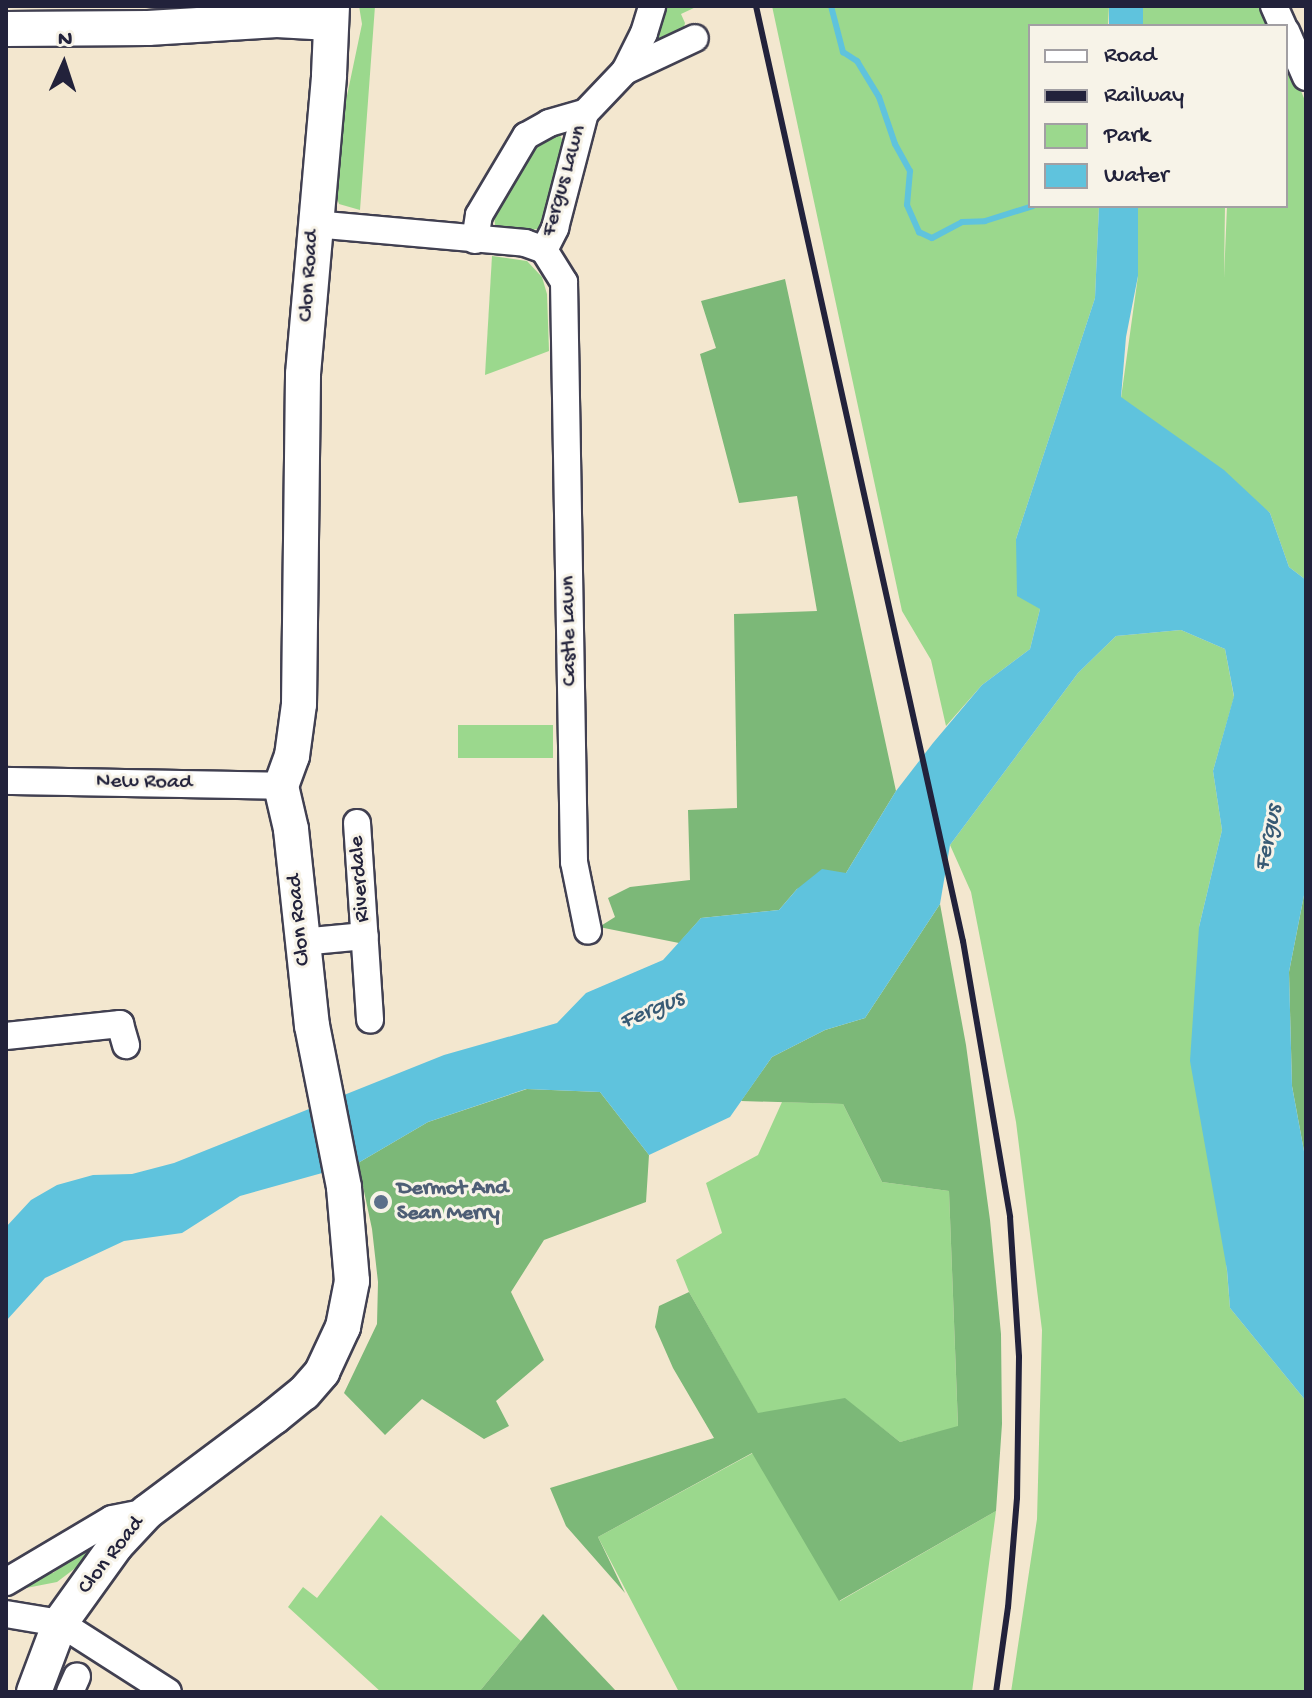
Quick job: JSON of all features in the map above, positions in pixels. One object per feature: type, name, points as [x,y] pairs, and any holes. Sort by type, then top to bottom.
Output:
[{"type":"main road","points":[[6,29],[148,17],[277,20],[331,14]]},
{"type":"main road","name":"Clon Road","points":[[34,1692],[60,1623],[116,1545],[147,1512],[304,1393],[322,1372],[343,1327],[352,1281],[344,1187],[323,1084],[301,942],[291,829],[281,786],[292,756],[299,704],[302,389],[329,75],[331,14]]},
{"type":"street","name":"Fergus Lawn","points":[[544,250],[555,228],[585,113],[625,71],[644,33],[652,6]]},
{"type":"street","points":[[1288,36],[1306,77]]},
{"type":"street","name":"Fergus Lawn","points":[[625,71],[695,38]]},
{"type":"street","name":"Fergus Lawn","points":[[475,240],[479,215],[526,136],[549,123],[585,113]]},
{"type":"street","name":"Fergus Lawn","points":[[314,224],[525,243],[544,250],[564,282],[564,329]]},
{"type":"street","name":"Castle Lawn","points":[[564,329],[574,862],[588,931]]},
{"type":"street","name":"New Road","points":[[6,781],[281,786]]},
{"type":"street","name":"Riverdale","points":[[357,823],[370,1020]]},
{"type":"street","name":"Riverdale","points":[[301,942],[365,936]]},
{"type":"street","points":[[6,1036],[120,1024],[126,1045]]},
{"type":"street","points":[[6,1582],[112,1519],[147,1512]]},
{"type":"street","points":[[6,1614],[60,1623],[168,1692]]},
{"type":"green space","points":[[359,6],[375,6],[360,210],[339,204],[330,177],[362,24]]},
{"type":"green space","points":[[664,6],[698,6],[681,14],[685,23],[682,35],[646,50]]},
{"type":"green space","points":[[772,6],[1109,6],[1108,24],[1028,24],[1028,208],[1099,208],[1095,298],[1016,539],[1040,609],[1030,649],[982,685],[946,726],[931,660],[902,611]]},
{"type":"green space","points":[[1143,6],[1266,6],[1266,24],[1143,24]]},
{"type":"green space","points":[[1288,60],[1306,103],[1306,580],[1289,567],[1270,513],[1121,398],[1138,276],[1138,208],[1225,208],[1224,278],[1227,208],[1288,208]]},
{"type":"green space","points":[[559,133],[563,142],[549,222],[543,228],[531,230],[495,225],[493,206],[527,146]]},
{"type":"green space","points":[[492,256],[527,261],[542,277],[547,294],[549,351],[485,375]]},
{"type":"green space","points":[[785,279],[896,791],[846,873],[797,889],[779,910],[701,918],[679,943],[599,927],[615,917],[608,898],[630,887],[690,880],[688,810],[737,808],[734,614],[817,611],[797,496],[739,503],[700,354],[716,348],[701,301]]},
{"type":"green space","points":[[1181,630],[1225,649],[1234,697],[1213,771],[1222,830],[1199,927],[1230,1308],[1306,1401],[1306,1692],[1011,1692],[1037,1519],[1042,1330],[1016,1122],[971,892],[950,845],[1078,673],[1116,636]]},
{"type":"green space","points":[[458,725],[553,725],[553,758],[458,758]]},
{"type":"green space","points":[[1306,885],[1306,1162],[1292,1086],[1289,972]]},
{"type":"green space","points":[[940,904],[966,1045],[990,1220],[1001,1334],[1002,1424],[996,1511],[839,1601],[752,1453],[598,1537],[625,1593],[566,1526],[550,1488],[714,1438],[673,1368],[655,1327],[659,1306],[689,1292],[758,1413],[845,1398],[900,1442],[958,1426],[949,1191],[882,1182],[843,1104],[741,1101],[772,1057],[825,1030],[865,1018]]},
{"type":"green space","points":[[527,1089],[600,1092],[649,1155],[646,1202],[544,1240],[511,1292],[544,1360],[496,1401],[509,1426],[484,1439],[422,1399],[385,1435],[344,1393],[377,1324],[378,1282],[372,1229],[358,1163],[428,1122]]},
{"type":"green space","points":[[782,1102],[843,1104],[882,1182],[949,1191],[958,1427],[900,1442],[845,1399],[758,1414],[689,1292],[676,1260],[722,1233],[706,1183],[758,1155]]},
{"type":"green space","points":[[753,1453],[840,1601],[996,1511],[972,1692],[679,1692],[598,1537]]},
{"type":"green space","points":[[381,1515],[521,1641],[479,1692],[381,1692],[288,1607],[303,1587],[317,1598]]},
{"type":"green space","points":[[96,1541],[90,1557],[57,1582],[21,1589],[19,1585],[42,1572],[53,1573]]},
{"type":"green space","points":[[543,1614],[617,1692],[479,1692]]},
{"type":"water","points":[[1109,6],[1143,6],[1143,24],[1109,24]]},
{"type":"water","name":"Fergus","points":[[1099,208],[1138,208],[1138,276],[1126,337],[1121,397],[1224,470],[1270,513],[1289,567],[1306,580],[1306,885],[1289,972],[1292,1086],[1306,1162],[1306,1401],[1230,1308],[1227,1270],[1190,1061],[1199,927],[1222,830],[1213,771],[1234,696],[1225,649],[1181,630],[1116,636],[1078,673],[950,845],[940,904],[865,1018],[825,1030],[772,1057],[730,1117],[649,1155],[600,1092],[526,1089],[428,1122],[358,1163],[240,1196],[182,1233],[124,1241],[45,1278],[6,1321],[6,1227],[31,1200],[57,1185],[93,1175],[132,1174],[174,1163],[444,1055],[557,1023],[586,993],[663,960],[701,918],[779,910],[797,889],[822,869],[846,873],[896,791],[933,743],[982,685],[1030,649],[1040,609],[1017,596],[1016,539],[1095,298]]},
{"type":"waterway","points":[[831,6],[843,52],[857,61],[879,97],[895,144],[910,171],[907,205],[919,232],[932,238],[962,222],[985,221],[1028,208]]},
{"type":"railway","points":[[756,6],[963,941],[1010,1217],[1019,1357],[1017,1498],[1008,1607],[996,1692]]},
{"type":"place","name":"Dermot And Sean Merry","points":[[381,1202]]}]
